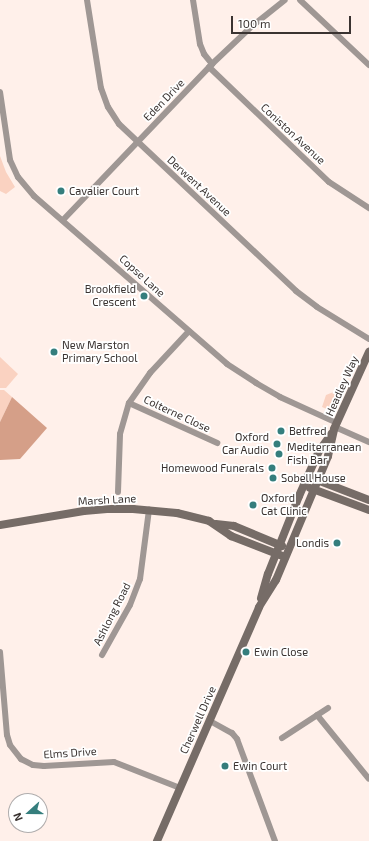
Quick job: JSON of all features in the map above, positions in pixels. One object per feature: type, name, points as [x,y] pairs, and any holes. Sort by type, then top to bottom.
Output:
[{"type":"main road","name":"Headley Way","points":[[302,488],[319,451],[335,426],[369,352]]},
{"type":"main road","name":"Headley Way","points":[[313,489],[328,456],[335,426]]},
{"type":"main road","points":[[308,476],[369,500]]},
{"type":"main road","points":[[302,488],[313,489],[369,510]]},
{"type":"main road","name":"Cherwell Drive","points":[[158,841],[259,607],[279,544],[302,488]]},
{"type":"main road","name":"Cherwell Drive","points":[[259,607],[276,580],[313,489]]},
{"type":"main road","name":"Marsh Lane","points":[[0,525],[84,511],[125,509],[149,510],[177,513],[213,523],[234,526],[289,548]]},
{"type":"main road","name":"Marsh Lane","points":[[213,523],[231,536],[285,557]]},
{"type":"street","name":"Derwent Avenue","points":[[87,0],[97,72],[104,98],[119,124],[301,296],[369,339]]},
{"type":"street","name":"Coniston Avenue","points":[[193,0],[200,44],[210,66],[329,182],[369,208]]},
{"type":"street","name":"Eden Drive","points":[[63,220],[210,66],[251,27],[285,0]]},
{"type":"street","points":[[300,0],[369,65]]},
{"type":"street","name":"Copse Lane","points":[[0,92],[8,152],[16,173],[34,196],[227,364],[256,383],[335,426],[369,442]]},
{"type":"street","points":[[118,492],[120,434],[129,403],[150,373],[188,331]]},
{"type":"street","name":"Colterne Close","points":[[129,403],[217,443]]},
{"type":"street","name":"Ashlong Road","points":[[102,655],[130,605],[140,579],[149,510]]},
{"type":"street","name":"Elms Drive","points":[[0,652],[7,735],[10,745],[21,759],[33,765],[44,766],[114,762],[133,768],[180,788]]},
{"type":"street","points":[[282,738],[302,727],[328,708]]},
{"type":"street","points":[[317,715],[369,779]]},
{"type":"street","points":[[210,721],[232,733],[237,739],[275,841]]},
{"type":"shaded area","points":[[0,156],[6,172],[15,187],[6,194],[0,191]]},
{"type":"shaded area","points":[[0,357],[18,374],[6,388],[0,388]]},
{"type":"shaded area","points":[[341,389],[332,408],[329,410],[322,407],[326,395]]},
{"type":"shaded area","points":[[0,390],[4,390],[12,397],[0,422]]},
{"type":"shaded area","points":[[12,397],[47,428],[20,459],[0,460],[0,422]]},
{"type":"place","name":"Cavalier Court","points":[[61,191]]},
{"type":"place","name":"Brookfield Crescent","points":[[144,296]]},
{"type":"place","name":"New Marston Primary School","points":[[54,352]]},
{"type":"place","name":"Betfred","points":[[281,431]]},
{"type":"place","name":"Oxford Car Audio","points":[[277,444]]},
{"type":"place","name":"Mediterranean Fish Bar","points":[[279,454]]},
{"type":"place","name":"Homewood Funerals","points":[[272,468]]},
{"type":"place","name":"Sobell House","points":[[273,478]]},
{"type":"place","name":"Oxford Cat Clinic","points":[[253,505]]},
{"type":"place","name":"Londis","points":[[337,543]]},
{"type":"place","name":"Ewin Close","points":[[246,652]]},
{"type":"place","name":"Ewin Court","points":[[225,766]]}]
